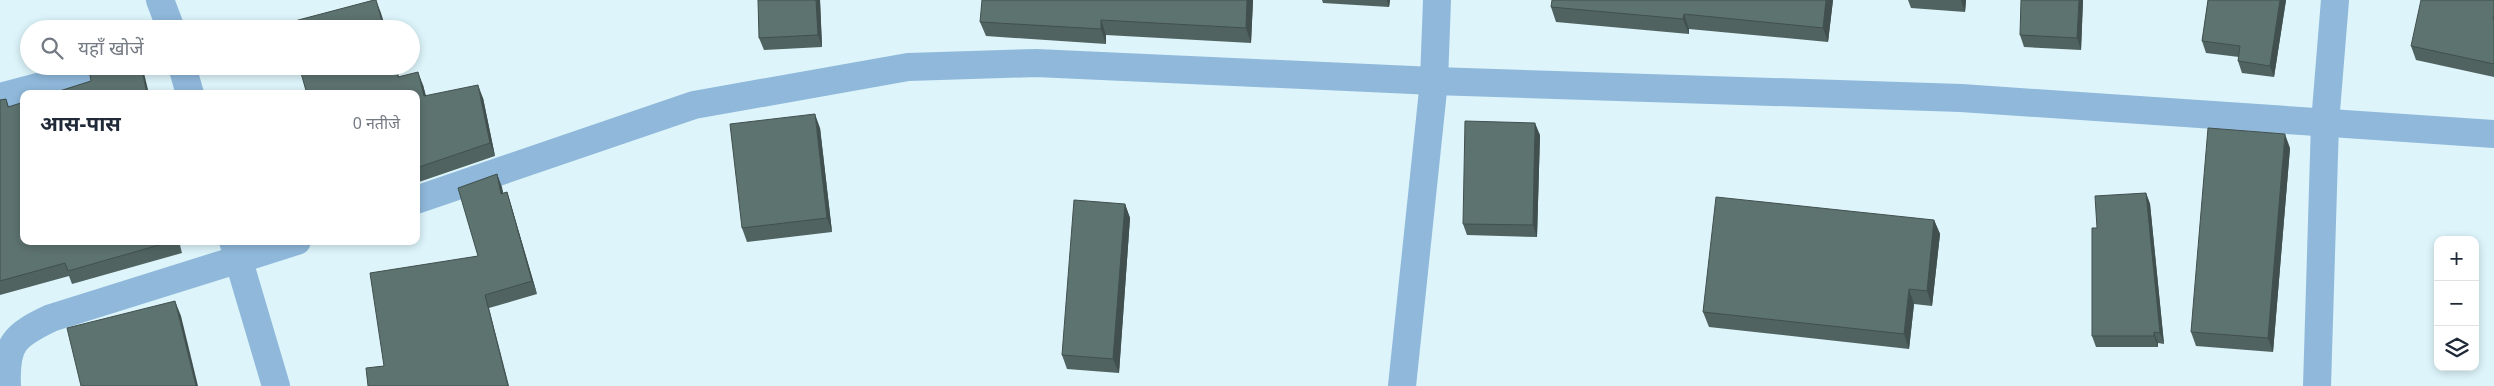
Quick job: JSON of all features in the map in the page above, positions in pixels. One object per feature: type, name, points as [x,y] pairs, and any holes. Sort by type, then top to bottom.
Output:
[{"type":"street","points":[[160,0],[168,20]]},
{"type":"street","points":[[1402,386],[1434,81],[1437,0]]},
{"type":"street","points":[[2317,386],[2326,123],[2335,0]]},
{"type":"street","points":[[420,199],[694,105],[908,67],[1036,63],[1434,81],[1961,98],[2494,134]]},
{"type":"street","points":[[26,90],[83,75]]},
{"type":"street","points":[[185,75],[189,90]]},
{"type":"street","points":[[0,97],[20,92]]},
{"type":"street","points":[[8,386],[6,366],[11,346],[24,331],[51,318],[236,251],[273,245]]},
{"type":"street","points":[[236,251],[276,386]]},
{"type":"building","points":[[376,0],[382,20],[298,20]]},
{"type":"building","points":[[758,0],[816,0],[818,35],[759,38]]},
{"type":"building","points":[[982,0],[1247,0],[1246,28],[1101,20],[1101,29],[980,22]]},
{"type":"building","points":[[1552,0],[1826,0],[1823,28],[1684,14],[1683,19],[1551,7]]},
{"type":"building","points":[[2021,0],[2079,0],[2077,38],[2020,35]]},
{"type":"building","points":[[2208,0],[2280,0],[2270,66],[2238,61],[2240,46],[2202,41]]},
{"type":"building","points":[[2421,0],[2494,0],[2494,64],[2411,46]]},
{"type":"building","points":[[90,75],[143,75],[146,90],[63,90],[91,81]]},
{"type":"building","points":[[302,75],[397,75],[398,77],[419,75],[424,96],[478,85],[490,143],[420,167],[420,90],[306,90]]},
{"type":"building","points":[[6,99],[8,107],[20,103],[20,245],[159,245],[68,271],[65,263],[0,281],[0,100]]},
{"type":"building","points":[[815,114],[827,218],[742,228],[730,124]]},
{"type":"building","points":[[1465,121],[1535,123],[1533,225],[1463,224]]},
{"type":"building","points":[[2208,128],[2285,134],[2268,338],[2191,332]]},
{"type":"building","points":[[497,174],[501,194],[507,192],[532,281],[485,295],[508,386],[368,386],[366,368],[384,366],[370,273],[478,256],[458,188]]},
{"type":"building","points":[[2146,193],[2160,333],[2154,332],[2154,336],[2092,336],[2092,228],[2097,228],[2095,196]]},
{"type":"building","points":[[1716,197],[1934,220],[1927,291],[1909,289],[1904,334],[1703,312]]},
{"type":"building","points":[[1074,200],[1125,204],[1113,359],[1062,355]]},
{"type":"building","points":[[175,301],[196,386],[81,386],[67,328]]}]
